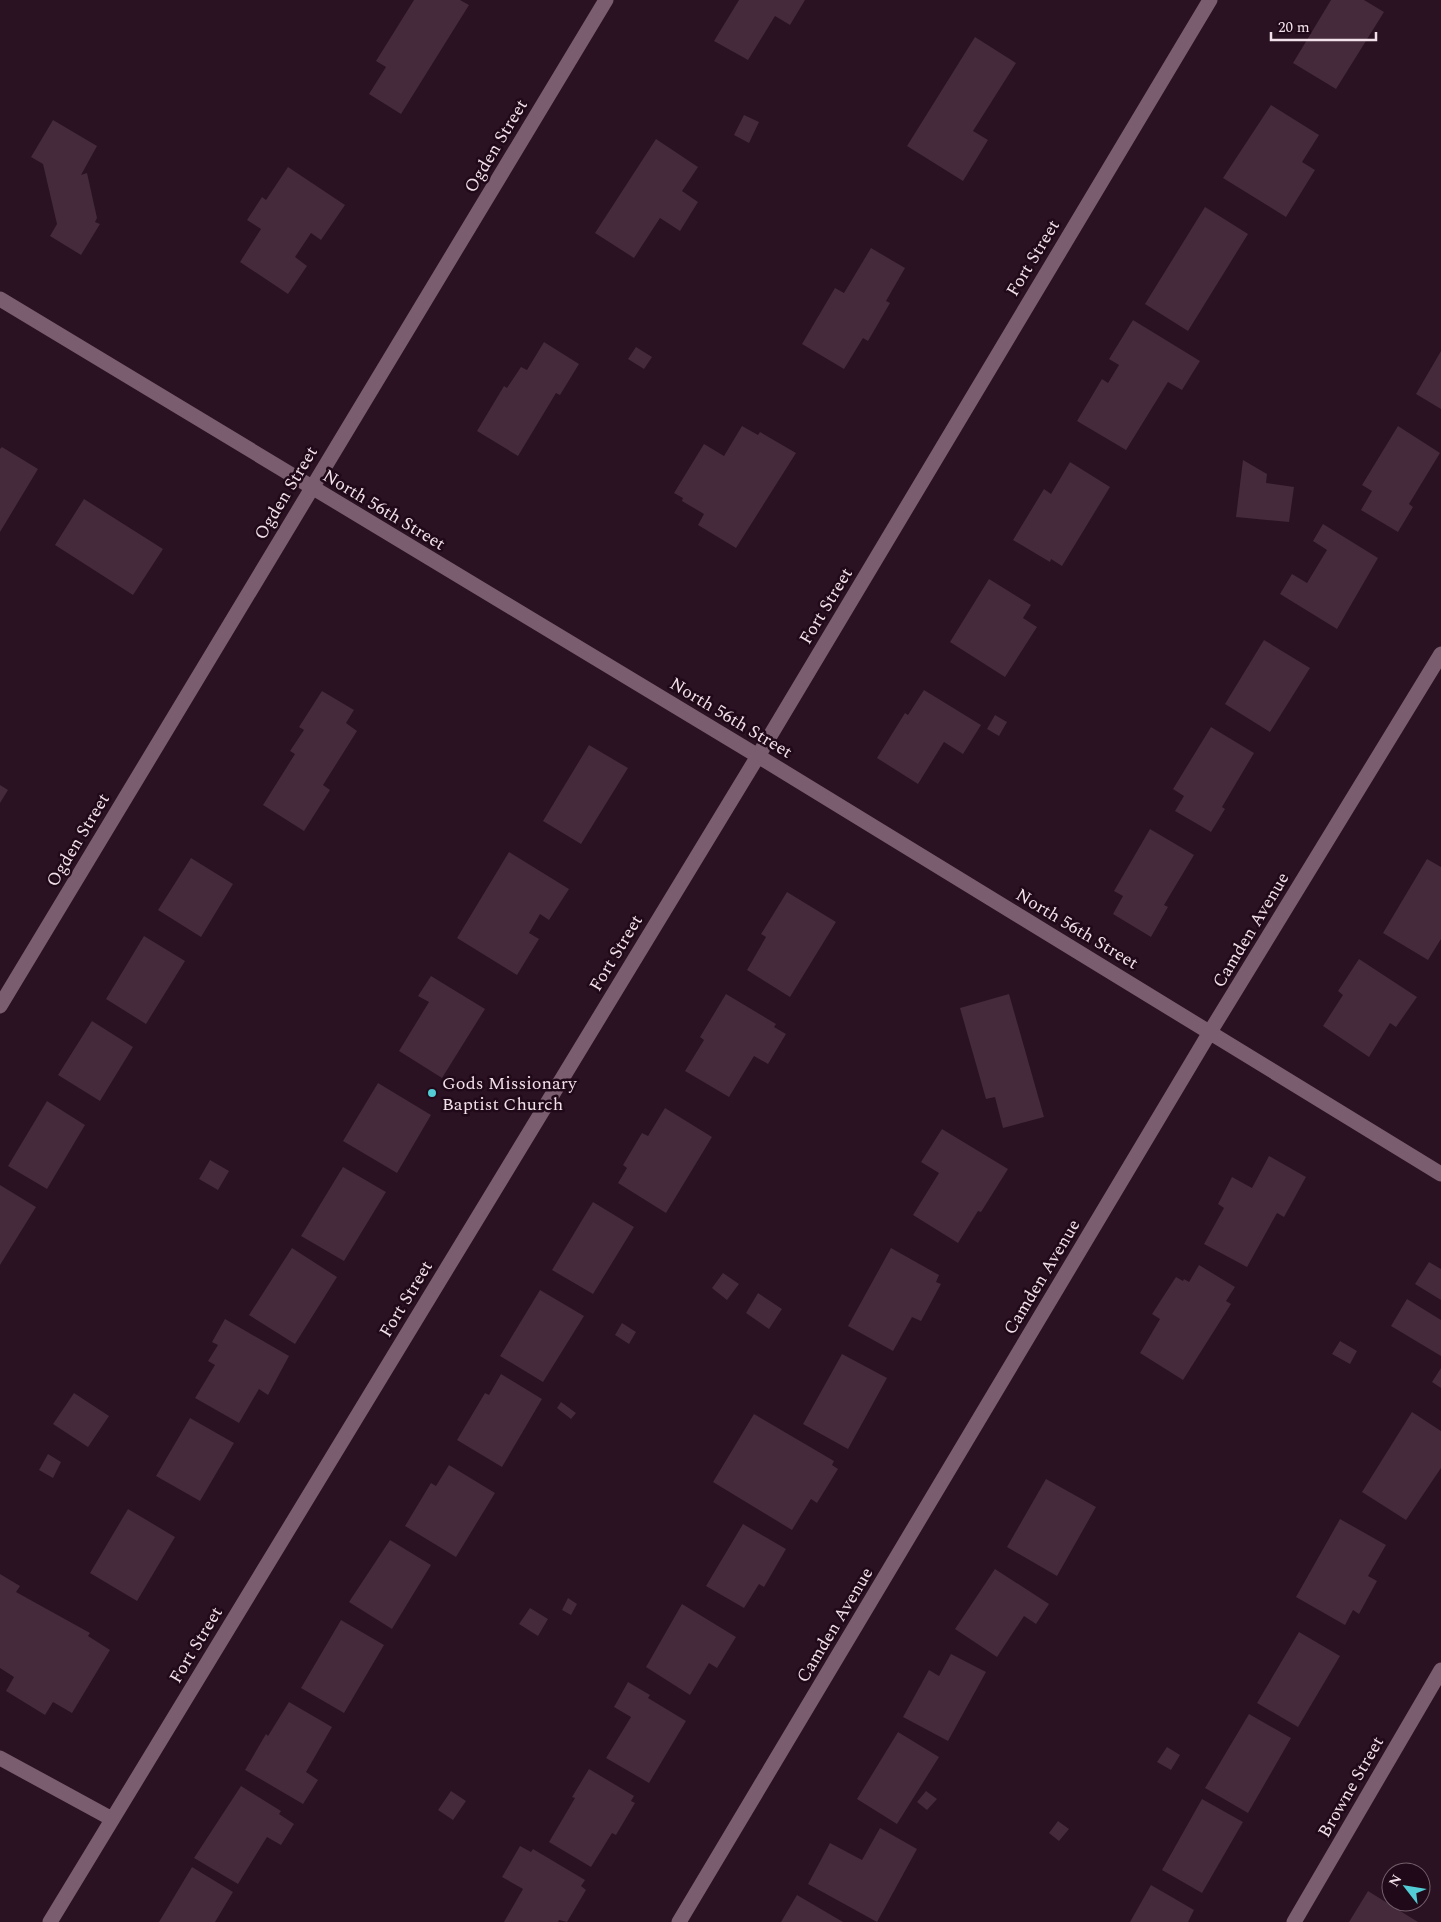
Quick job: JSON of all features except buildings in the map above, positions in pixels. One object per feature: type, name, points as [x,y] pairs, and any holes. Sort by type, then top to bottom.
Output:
[{"type":"street","name":"Ogden Street","points":[[0,1006],[606,0]]},
{"type":"street","name":"Fort Street","points":[[50,1922],[758,756],[1210,0]]},
{"type":"street","name":"North 56th Street","points":[[0,299],[758,756],[1441,1174]]},
{"type":"street","name":"Camden Avenue","points":[[679,1922],[1210,1032],[1441,654]]},
{"type":"street","name":"Browne Street","points":[[1294,1922],[1441,1670]]},
{"type":"street","points":[[0,1758],[112,1819]]},
{"type":"place","name":"Gods Missionary Baptist Church","points":[[432,1093]]}]
